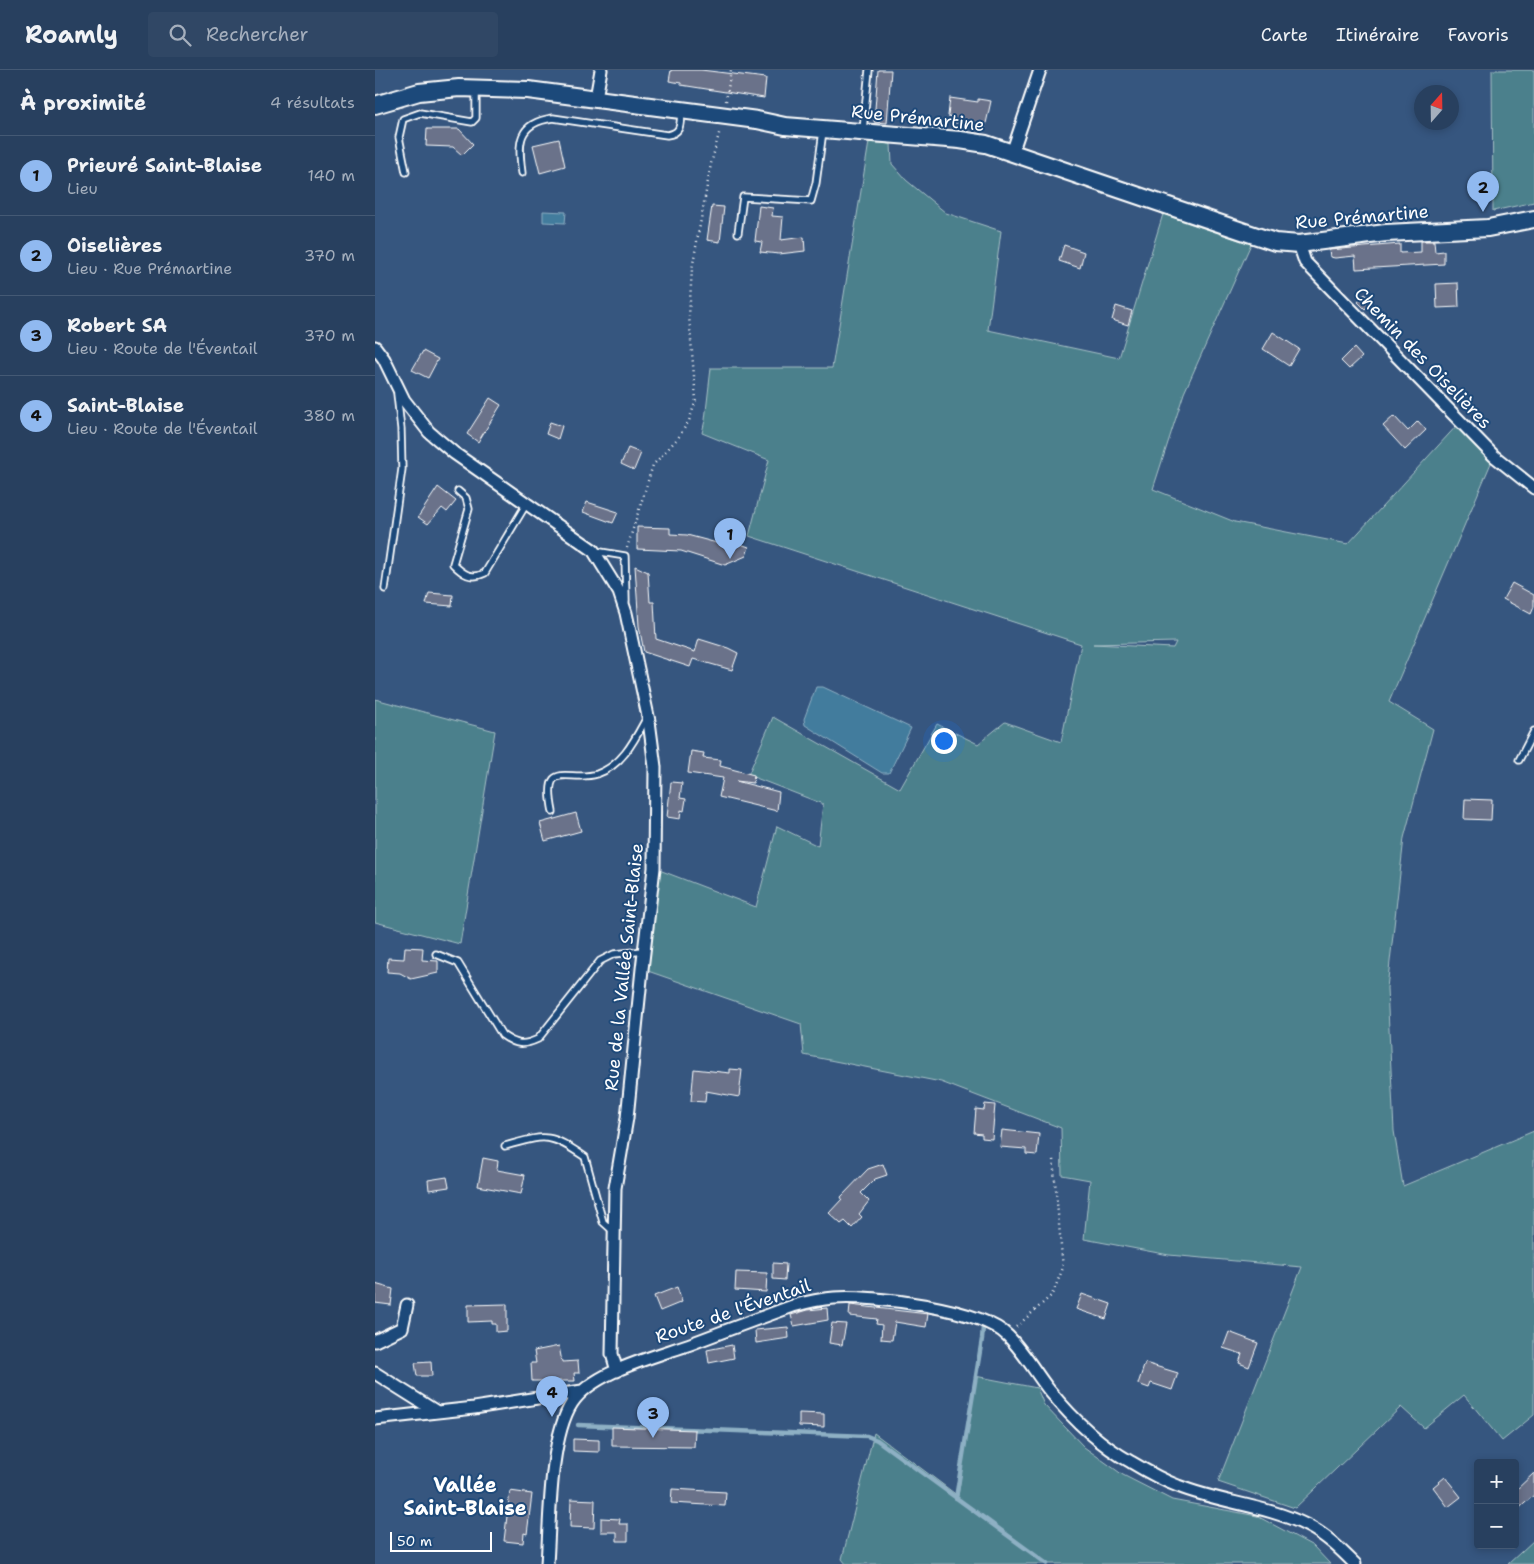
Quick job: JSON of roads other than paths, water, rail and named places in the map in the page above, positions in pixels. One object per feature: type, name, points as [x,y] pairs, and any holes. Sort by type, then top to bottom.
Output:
[{"type":"street","points":[[596,98],[601,70]]},
{"type":"street","points":[[1012,153],[1040,70]]},
{"type":"street","name":"Rue Prémartine","points":[[375,105],[419,92],[476,88],[528,90],[596,98],[785,126],[960,140],[986,144],[1275,242],[1299,244],[1386,233],[1488,228],[1534,219]]},
{"type":"street","name":"Chemin des Oiselières","points":[[1299,244],[1305,262],[1494,456],[1534,488]]},
{"type":"street","name":"Rue de la Vallée Saint-Blaise","points":[[375,347],[384,359],[412,412],[429,432],[454,453],[593,550],[619,592],[627,613],[648,715],[655,767],[654,868],[627,1118],[615,1188],[612,1354],[617,1371]]},
{"type":"street","name":"Route de l'Éventail","points":[[547,1564],[553,1481],[559,1437],[571,1404],[582,1390],[617,1371],[815,1300],[837,1298],[881,1300],[961,1313],[999,1327],[1008,1335],[1050,1391],[1090,1433],[1129,1462],[1178,1486],[1282,1514],[1310,1526],[1335,1545],[1355,1564]]},
{"type":"street","points":[[375,1341],[402,1328],[407,1305]]},
{"type":"street","points":[[375,1373],[437,1412]]},
{"type":"street","points":[[375,1419],[437,1412],[582,1390]]},
{"type":"lane","points":[[863,132],[869,70]]},
{"type":"lane","points":[[406,172],[399,137],[403,119],[420,113],[473,122],[476,88]]},
{"type":"lane","points":[[522,173],[519,145],[527,129],[537,120],[553,118],[667,135],[675,134],[679,130],[681,111]]},
{"type":"lane","points":[[738,233],[743,197],[811,200],[816,182],[824,129]]},
{"type":"lane","points":[[385,589],[402,468],[401,429],[396,382]]},
{"type":"lane","points":[[458,491],[466,498],[469,509],[453,564],[463,574],[477,577],[485,573],[527,503]]},
{"type":"lane","points":[[593,550],[625,556],[627,613]]},
{"type":"lane","points":[[553,812],[550,785],[555,778],[565,775],[596,774],[617,761],[629,750],[648,715]]},
{"type":"lane","points":[[1519,760],[1534,731]]},
{"type":"lane","points":[[436,954],[458,963],[503,1035],[513,1043],[526,1045],[539,1039],[600,961],[614,954],[644,951]]},
{"type":"lane","points":[[505,1146],[543,1136],[563,1142],[585,1157],[603,1222],[615,1233]]},
{"type":"water","points":[[543,211],[566,212],[565,223],[543,222]]},
{"type":"water","points":[[816,687],[823,687],[911,728],[889,773],[882,773],[805,725],[804,719]]},
{"type":"waterway","points":[[956,1498],[983,1327]]},
{"type":"waterway","points":[[578,1425],[867,1436],[877,1440],[1047,1564]]},
{"type":"place","name":"Oiselières","points":[[1483,212]]},
{"type":"place","name":"Prieuré Saint-Blaise","points":[[730,559]]},
{"type":"place","name":"Saint-Blaise","points":[[552,1417]]},
{"type":"place","name":"Robert SA","points":[[653,1438]]},
{"type":"district","name":"Vallée Saint-Blaise","points":[[465,1496]]}]
